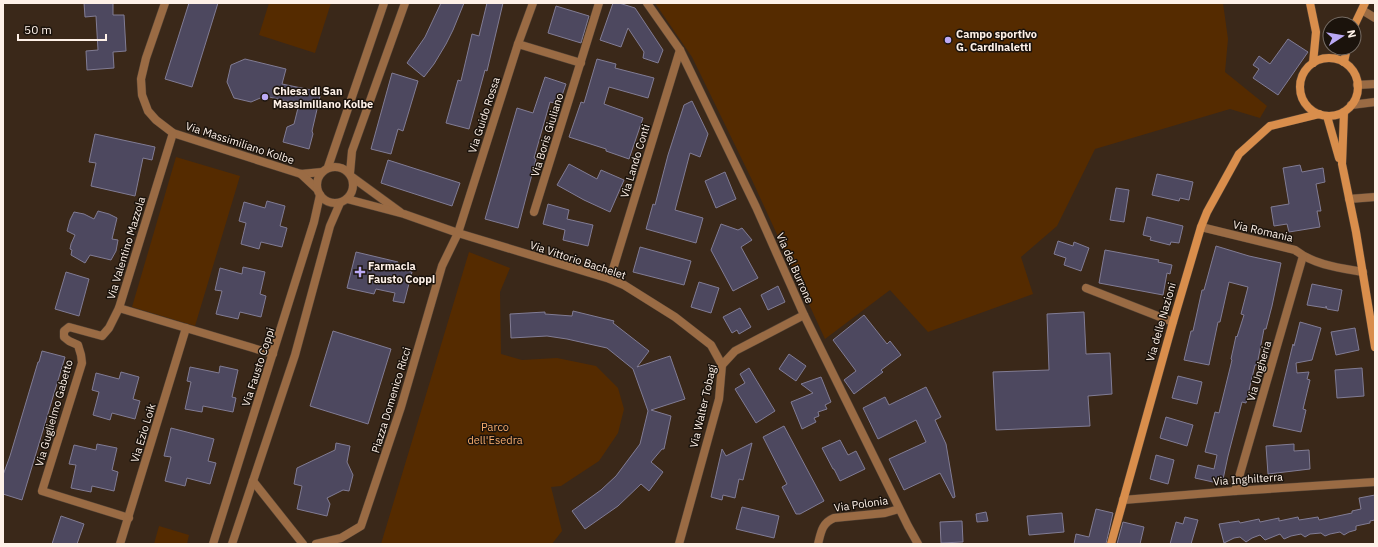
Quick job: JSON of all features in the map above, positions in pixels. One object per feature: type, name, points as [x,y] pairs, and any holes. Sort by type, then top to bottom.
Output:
[{"type":"main road","points":[[1310,3],[1316,32],[1314,63]]},
{"type":"main road","points":[[1344,62],[1345,56]]},
{"type":"main road","points":[[1328,58],[1344,62],[1355,76],[1357,85],[1357,92],[1351,105],[1344,112],[1336,115],[1327,116],[1311,110],[1301,95],[1300,86],[1306,69],[1320,60],[1328,58]]},
{"type":"main road","points":[[1342,164],[1344,112]]},
{"type":"main road","name":"Via delle Nazioni","points":[[1112,544],[1173,322],[1201,227],[1207,212],[1238,154],[1270,126],[1319,114]]},
{"type":"main road","points":[[1327,116],[1342,164],[1363,272],[1375,347]]},
{"type":"street","name":"Via Massimiliano Kolbe","points":[[165,3],[146,58],[141,79],[142,95],[148,111],[156,120],[173,133],[301,174],[325,170]]},
{"type":"street","name":"Via Fausto Coppi","points":[[213,544],[314,222],[318,192],[318,177],[325,170],[384,3]]},
{"type":"street","points":[[232,544],[295,355],[330,226],[343,201],[351,195],[353,189],[351,175],[352,151],[405,3]]},
{"type":"street","name":"Via Guido Rossa","points":[[458,234],[518,44],[533,3]]},
{"type":"street","name":"Via Boris Giuliano","points":[[534,212],[599,3]]},
{"type":"street","name":"Via del Burrone","points":[[647,3],[680,50],[756,207],[804,315],[918,544]]},
{"type":"street","points":[[1363,7],[1375,18]]},
{"type":"street","points":[[518,44],[581,63]]},
{"type":"street","name":"Via Lando Conti","points":[[610,279],[680,50]]},
{"type":"street","points":[[1357,85],[1375,84]]},
{"type":"street","points":[[1351,105],[1375,102]]},
{"type":"street","name":"Via Valentino Mazzola","points":[[173,133],[119,308],[273,354]]},
{"type":"street","points":[[325,170],[340,166],[351,175]]},
{"type":"street","name":"Via Massimiliano Kolbe","points":[[301,174],[318,192]]},
{"type":"street","name":"Via Vittorio Bachelet","points":[[351,175],[404,214]]},
{"type":"street","points":[[318,192],[329,202],[343,201]]},
{"type":"street","points":[[1349,199],[1375,196]]},
{"type":"street","name":"Via Vittorio Bachelet","points":[[343,201],[404,214],[458,234],[610,279],[624,285],[675,318],[711,345],[722,365]]},
{"type":"street","name":"Via Romania","points":[[1201,227],[1295,250],[1303,256],[1329,266],[1363,272]]},
{"type":"street","name":"Piazza Domenico Ricci","points":[[316,544],[341,538],[361,526],[401,407],[442,266],[458,234]]},
{"type":"street","name":"Via Ungheria","points":[[1235,491],[1303,256]]},
{"type":"street","points":[[1086,288],[1173,322]]},
{"type":"street","name":"Via Guglielmo Gabetto","points":[[119,308],[109,328],[102,336],[70,327],[64,331],[64,337],[78,345],[82,363],[42,491],[129,518]]},
{"type":"street","name":"Via Walter Tobagi","points":[[679,544],[719,399],[722,365],[735,351],[804,315]]},
{"type":"street","name":"Via Ezio Loik","points":[[120,544],[186,328]]},
{"type":"street","points":[[253,481],[303,544]]},
{"type":"street","name":"Via Inghilterra","points":[[1123,500],[1375,482]]},
{"type":"street","name":"Via Polonia","points":[[818,544],[827,521],[834,518],[885,513],[900,509]]},
{"type":"green space","points":[[269,3],[331,3],[315,53],[259,35]]},
{"type":"green space","points":[[655,3],[1223,3],[1228,39],[1225,72],[1267,106],[1260,118],[1230,109],[1095,149],[1057,226],[1021,257],[1033,294],[928,332],[890,290],[825,339],[752,180],[692,57]]},
{"type":"green space","points":[[176,157],[240,176],[195,326],[132,307]]},
{"type":"green space","name":"Parco dell'Esedra","points":[[469,252],[510,268],[500,292],[501,354],[522,360],[557,358],[596,366],[618,388],[624,409],[618,433],[599,461],[561,486],[551,487],[562,531],[552,544],[381,544]]},
{"type":"green space","points":[[159,526],[189,535],[187,544],[154,544]]},
{"type":"building","points":[[84,3],[113,3],[113,15],[124,15],[126,51],[113,52],[114,68],[87,70],[86,51],[98,50],[96,16],[85,17]]},
{"type":"building","points":[[189,3],[218,3],[192,87],[165,79]]},
{"type":"building","points":[[441,3],[464,3],[446,44],[424,77],[407,63],[425,37]]},
{"type":"building","points":[[487,3],[503,3],[487,71],[485,70],[469,129],[446,123],[458,80],[461,81],[472,34],[479,36]]},
{"type":"building","points":[[613,3],[619,3],[635,8],[663,50],[658,63],[643,58],[644,52],[628,28],[621,47],[600,40]]},
{"type":"building","points":[[556,6],[589,16],[581,43],[548,33]]},
{"type":"building","points":[[1288,39],[1308,52],[1278,95],[1253,78],[1259,69],[1253,65],[1259,56],[1270,64]]},
{"type":"building","points":[[245,59],[286,69],[282,84],[321,92],[309,149],[283,142],[287,127],[294,124],[299,104],[265,96],[251,102],[234,98],[227,82],[231,65]]},
{"type":"building","points":[[597,59],[616,64],[615,68],[654,78],[648,98],[609,87],[604,104],[643,118],[629,159],[606,151],[606,149],[569,137],[581,102],[584,103]]},
{"type":"building","points":[[392,73],[418,81],[403,131],[398,129],[391,154],[371,149]]},
{"type":"building","points":[[545,77],[566,84],[559,104],[550,102],[534,158],[536,159],[518,228],[485,219],[517,108],[533,113]]},
{"type":"building","points":[[692,101],[708,134],[700,157],[690,153],[675,210],[703,218],[696,243],[646,229],[653,204],[655,205],[668,155],[684,105]]},
{"type":"building","points":[[95,134],[155,147],[152,160],[143,158],[135,196],[91,186],[96,163],[89,162]]},
{"type":"building","points":[[388,160],[460,183],[452,206],[381,183]]},
{"type":"building","points":[[569,164],[597,179],[601,170],[624,180],[610,212],[557,185]]},
{"type":"building","points":[[1300,165],[1302,172],[1323,168],[1325,182],[1316,184],[1321,211],[1317,211],[1320,227],[1289,232],[1287,224],[1274,226],[1271,207],[1289,204],[1283,168]]},
{"type":"building","points":[[725,172],[736,199],[716,208],[705,181]]},
{"type":"building","points":[[1157,174],[1193,182],[1189,200],[1180,198],[1179,201],[1152,195]]},
{"type":"building","points":[[1116,188],[1129,190],[1124,222],[1110,220]]},
{"type":"building","points":[[267,201],[285,206],[280,226],[287,228],[282,247],[261,242],[259,249],[241,244],[246,223],[239,221],[244,202],[265,208]]},
{"type":"building","points":[[548,204],[569,210],[567,219],[593,225],[588,246],[563,240],[565,230],[543,224]]},
{"type":"building","points":[[98,211],[117,218],[112,239],[118,240],[116,251],[111,260],[90,255],[85,263],[71,255],[71,244],[75,235],[67,231],[74,212],[84,214],[94,219]]},
{"type":"building","points":[[1147,217],[1183,226],[1179,243],[1171,242],[1170,245],[1150,240],[1151,237],[1143,235]]},
{"type":"building","points":[[721,224],[738,230],[742,228],[752,240],[741,247],[758,278],[733,291],[711,250]]},
{"type":"building","points":[[1058,241],[1073,246],[1074,242],[1089,248],[1081,271],[1064,265],[1066,258],[1054,254]]},
{"type":"building","points":[[1216,246],[1249,256],[1281,263],[1272,306],[1266,329],[1264,329],[1257,365],[1255,365],[1246,403],[1242,402],[1222,484],[1195,478],[1198,465],[1214,469],[1217,455],[1205,452],[1215,412],[1219,413],[1232,360],[1236,336],[1237,337],[1244,315],[1241,314],[1248,287],[1229,282],[1220,322],[1218,322],[1209,365],[1184,360],[1191,331],[1193,331],[1202,290],[1204,290]]},
{"type":"building","points":[[640,247],[691,261],[684,285],[633,272]]},
{"type":"building","points":[[1105,250],[1159,260],[1158,262],[1172,265],[1170,274],[1167,273],[1163,295],[1099,283]]},
{"type":"building","points":[[356,252],[398,262],[396,268],[412,272],[404,303],[393,301],[395,293],[376,289],[374,294],[347,288]]},
{"type":"building","points":[[243,267],[265,272],[260,294],[266,296],[261,317],[240,312],[238,319],[216,314],[222,291],[215,290],[220,268],[242,274]]},
{"type":"building","points":[[66,272],[89,279],[79,316],[55,309]]},
{"type":"building","points":[[699,282],[719,288],[711,313],[691,307]]},
{"type":"building","points":[[1312,284],[1342,290],[1338,311],[1327,309],[1326,306],[1326,308],[1307,305]]},
{"type":"building","points":[[778,286],[785,302],[768,310],[761,295]]},
{"type":"building","points":[[740,308],[751,327],[739,334],[737,330],[732,333],[723,317]]},
{"type":"building","points":[[573,311],[614,321],[613,323],[649,351],[637,367],[670,356],[685,399],[651,410],[671,416],[664,449],[662,449],[651,462],[663,472],[649,491],[641,484],[618,506],[585,529],[572,511],[601,490],[616,476],[640,444],[648,411],[633,369],[607,348],[547,336],[511,338],[510,314],[545,312],[545,314],[572,316]]},
{"type":"building","points":[[1084,312],[1086,354],[1110,353],[1112,394],[1088,396],[1090,426],[996,430],[993,372],[1049,370],[1047,314]]},
{"type":"building","points":[[864,315],[887,344],[890,341],[901,355],[881,370],[883,372],[854,394],[844,380],[856,371],[833,340]]},
{"type":"building","points":[[1300,322],[1321,328],[1312,360],[1296,363],[1297,373],[1309,372],[1307,379],[1310,380],[1303,409],[1306,410],[1301,432],[1273,426],[1293,344],[1294,346]]},
{"type":"building","points":[[1355,328],[1359,350],[1336,355],[1331,332]]},
{"type":"building","points":[[333,331],[391,349],[368,424],[310,406]]},
{"type":"building","points":[[42,351],[65,357],[22,500],[3,494],[3,475]]},
{"type":"building","points":[[789,354],[806,366],[796,381],[779,369]]},
{"type":"building","points":[[220,366],[238,370],[232,397],[236,398],[233,412],[203,406],[202,412],[185,409],[191,382],[187,381],[190,367],[219,373]]},
{"type":"building","points":[[749,368],[775,411],[756,423],[735,389],[745,383],[740,374]]},
{"type":"building","points":[[1362,368],[1364,396],[1337,398],[1335,370]]},
{"type":"building","points":[[121,372],[139,377],[133,399],[140,401],[135,419],[112,413],[110,420],[93,415],[99,392],[92,390],[96,373],[119,379]]},
{"type":"building","points":[[1178,376],[1202,382],[1197,404],[1172,398]]},
{"type":"building","points":[[821,377],[831,402],[825,405],[827,409],[818,412],[819,416],[814,418],[816,422],[802,429],[791,402],[813,393],[801,384]]},
{"type":"building","points":[[926,387],[941,417],[935,420],[946,444],[955,497],[953,498],[940,473],[904,490],[889,459],[926,442],[916,420],[878,439],[863,408],[885,397],[889,405]]},
{"type":"building","points":[[1166,417],[1193,425],[1187,446],[1160,438]]},
{"type":"building","points":[[784,426],[824,501],[800,514],[796,514],[782,487],[787,484],[763,437]]},
{"type":"building","points":[[171,428],[214,439],[208,461],[216,463],[210,484],[187,478],[185,486],[165,481],[171,457],[164,456]]},
{"type":"building","points":[[840,440],[848,455],[856,451],[865,469],[840,481],[822,448]]},
{"type":"building","points":[[336,443],[350,446],[347,462],[353,475],[349,491],[343,490],[327,498],[330,504],[327,516],[297,509],[302,486],[294,484],[297,468],[335,450]]},
{"type":"building","points":[[752,443],[743,480],[739,479],[735,498],[723,495],[722,500],[711,497],[722,449],[726,456]]},
{"type":"building","points":[[97,444],[117,448],[112,470],[118,472],[114,491],[92,486],[91,492],[71,488],[76,465],[69,464],[74,445],[96,450]]},
{"type":"building","points":[[1294,444],[1294,451],[1309,450],[1310,469],[1268,474],[1266,446]]},
{"type":"building","points":[[1156,455],[1174,460],[1168,484],[1150,479]]},
{"type":"building","points":[[1375,495],[1375,520],[1370,521],[1370,523],[1356,526],[1356,530],[1344,535],[1340,532],[1325,536],[1321,533],[1310,534],[1305,537],[1301,534],[1284,539],[1280,534],[1265,540],[1260,535],[1246,542],[1240,537],[1224,543],[1219,524],[1239,521],[1240,523],[1259,519],[1260,522],[1279,518],[1279,521],[1298,517],[1299,520],[1318,517],[1319,520],[1352,513],[1352,511],[1361,509],[1359,498]]},
{"type":"building","points":[[742,507],[779,516],[774,538],[736,529]]},
{"type":"building","points":[[1096,509],[1113,513],[1106,544],[1074,544],[1076,534],[1089,537]]},
{"type":"building","points":[[986,512],[988,521],[977,522],[976,514]]},
{"type":"building","points":[[1062,513],[1064,532],[1029,535],[1027,516]]},
{"type":"building","points":[[61,516],[84,524],[77,544],[52,544]]},
{"type":"building","points":[[1185,517],[1198,520],[1191,544],[1170,544],[1176,522],[1183,524]]},
{"type":"building","points":[[962,521],[963,542],[941,543],[940,522]]},
{"type":"building","points":[[1123,522],[1144,527],[1140,544],[1117,544]]},
{"type":"place","name":"Campo sportivo G. Cardinaletti","points":[[948,40]]},
{"type":"place","name":"Chiesa di San Massimiliano Kolbe","points":[[265,97]]},
{"type":"place","name":"Farmacia Fausto Coppi","points":[[360,272]]}]
